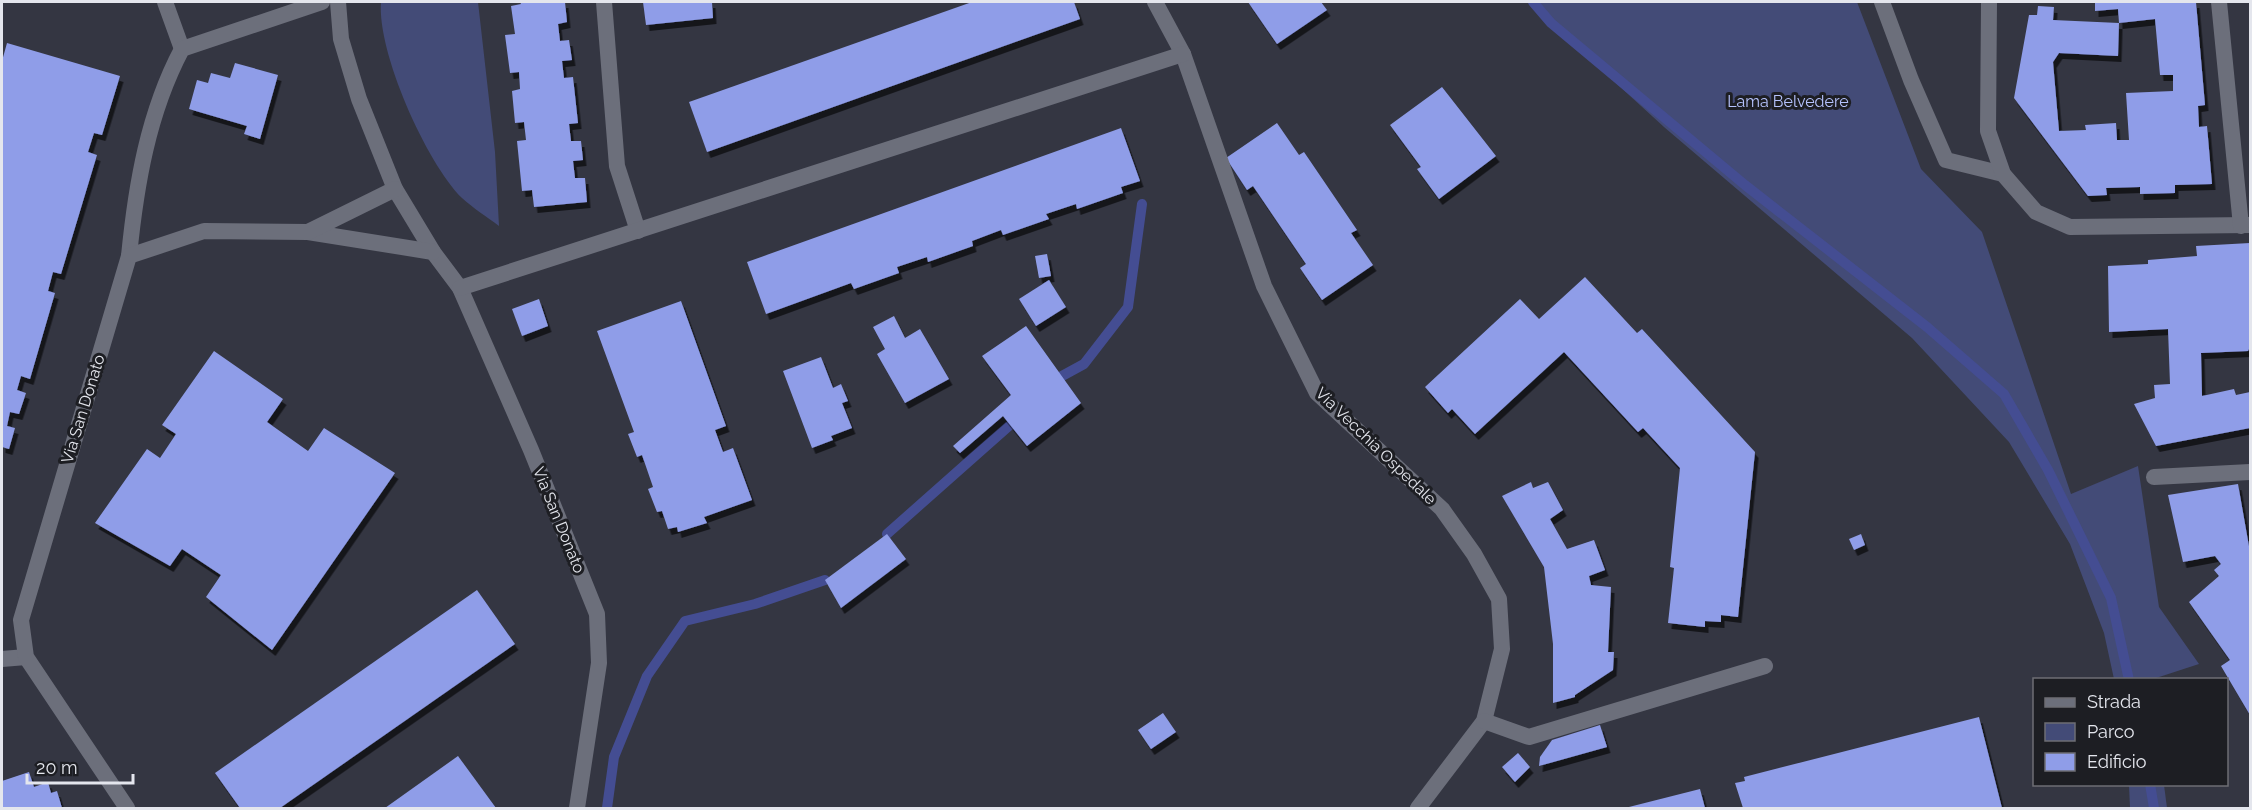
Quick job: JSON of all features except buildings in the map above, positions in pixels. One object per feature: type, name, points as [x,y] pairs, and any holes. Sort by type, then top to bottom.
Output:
[{"type":"street","points":[[165,2],[182,49],[322,2]]},
{"type":"street","name":"Via San Donato","points":[[338,2],[341,39],[359,99],[395,189],[433,252],[460,288],[531,450],[597,614],[599,663],[577,808]]},
{"type":"street","points":[[604,2],[617,166],[638,231]]},
{"type":"street","name":"Via Vecchia Ospedale","points":[[1155,2],[1183,54],[1264,286],[1317,393],[1442,509],[1474,554],[1499,599],[1502,649],[1484,721],[1419,808]]},
{"type":"street","points":[[1882,2],[1911,80],[1946,160],[2002,174]]},
{"type":"street","points":[[1989,2],[1988,131],[2002,174],[2036,212],[2070,227],[2246,226],[2219,2]]},
{"type":"street","name":"Via San Donato","points":[[127,808],[26,657],[21,620],[129,256],[136,187],[164,82],[182,49]]},
{"type":"street","points":[[460,288],[1183,54]]},
{"type":"street","points":[[308,232],[395,189]]},
{"type":"street","points":[[129,256],[204,231],[308,232],[433,252]]},
{"type":"street","points":[[2154,477],[2250,472]]},
{"type":"street","points":[[2,659],[26,657]]},
{"type":"street","points":[[1484,721],[1529,737],[1765,666]]},
{"type":"green space","points":[[381,2],[478,2],[495,152],[499,226],[462,198],[448,181],[419,133],[406,105],[387,49]]},
{"type":"green space","name":"Lama Belvedere","points":[[1536,2],[1857,2],[1921,169],[1982,232],[2071,494],[2138,466],[2159,607],[2199,664],[2156,678],[2114,678],[2104,633],[2070,544],[2009,442],[1912,338],[1664,127],[1570,41]]},
{"type":"green space","points":[[2129,786],[2164,786],[2167,808],[2130,808]]},
{"type":"waterway","points":[[1533,2],[1551,23],[1745,185],[1927,327],[2004,394],[2048,470],[2111,598],[2129,678]]},
{"type":"waterway","points":[[1062,376],[1084,364],[1128,307],[1142,204]]},
{"type":"waterway","points":[[887,534],[1010,425]]},
{"type":"waterway","points":[[607,808],[614,757],[647,676],[685,621],[755,604],[825,580]]},
{"type":"waterway","points":[[2150,786],[2154,808]]}]
